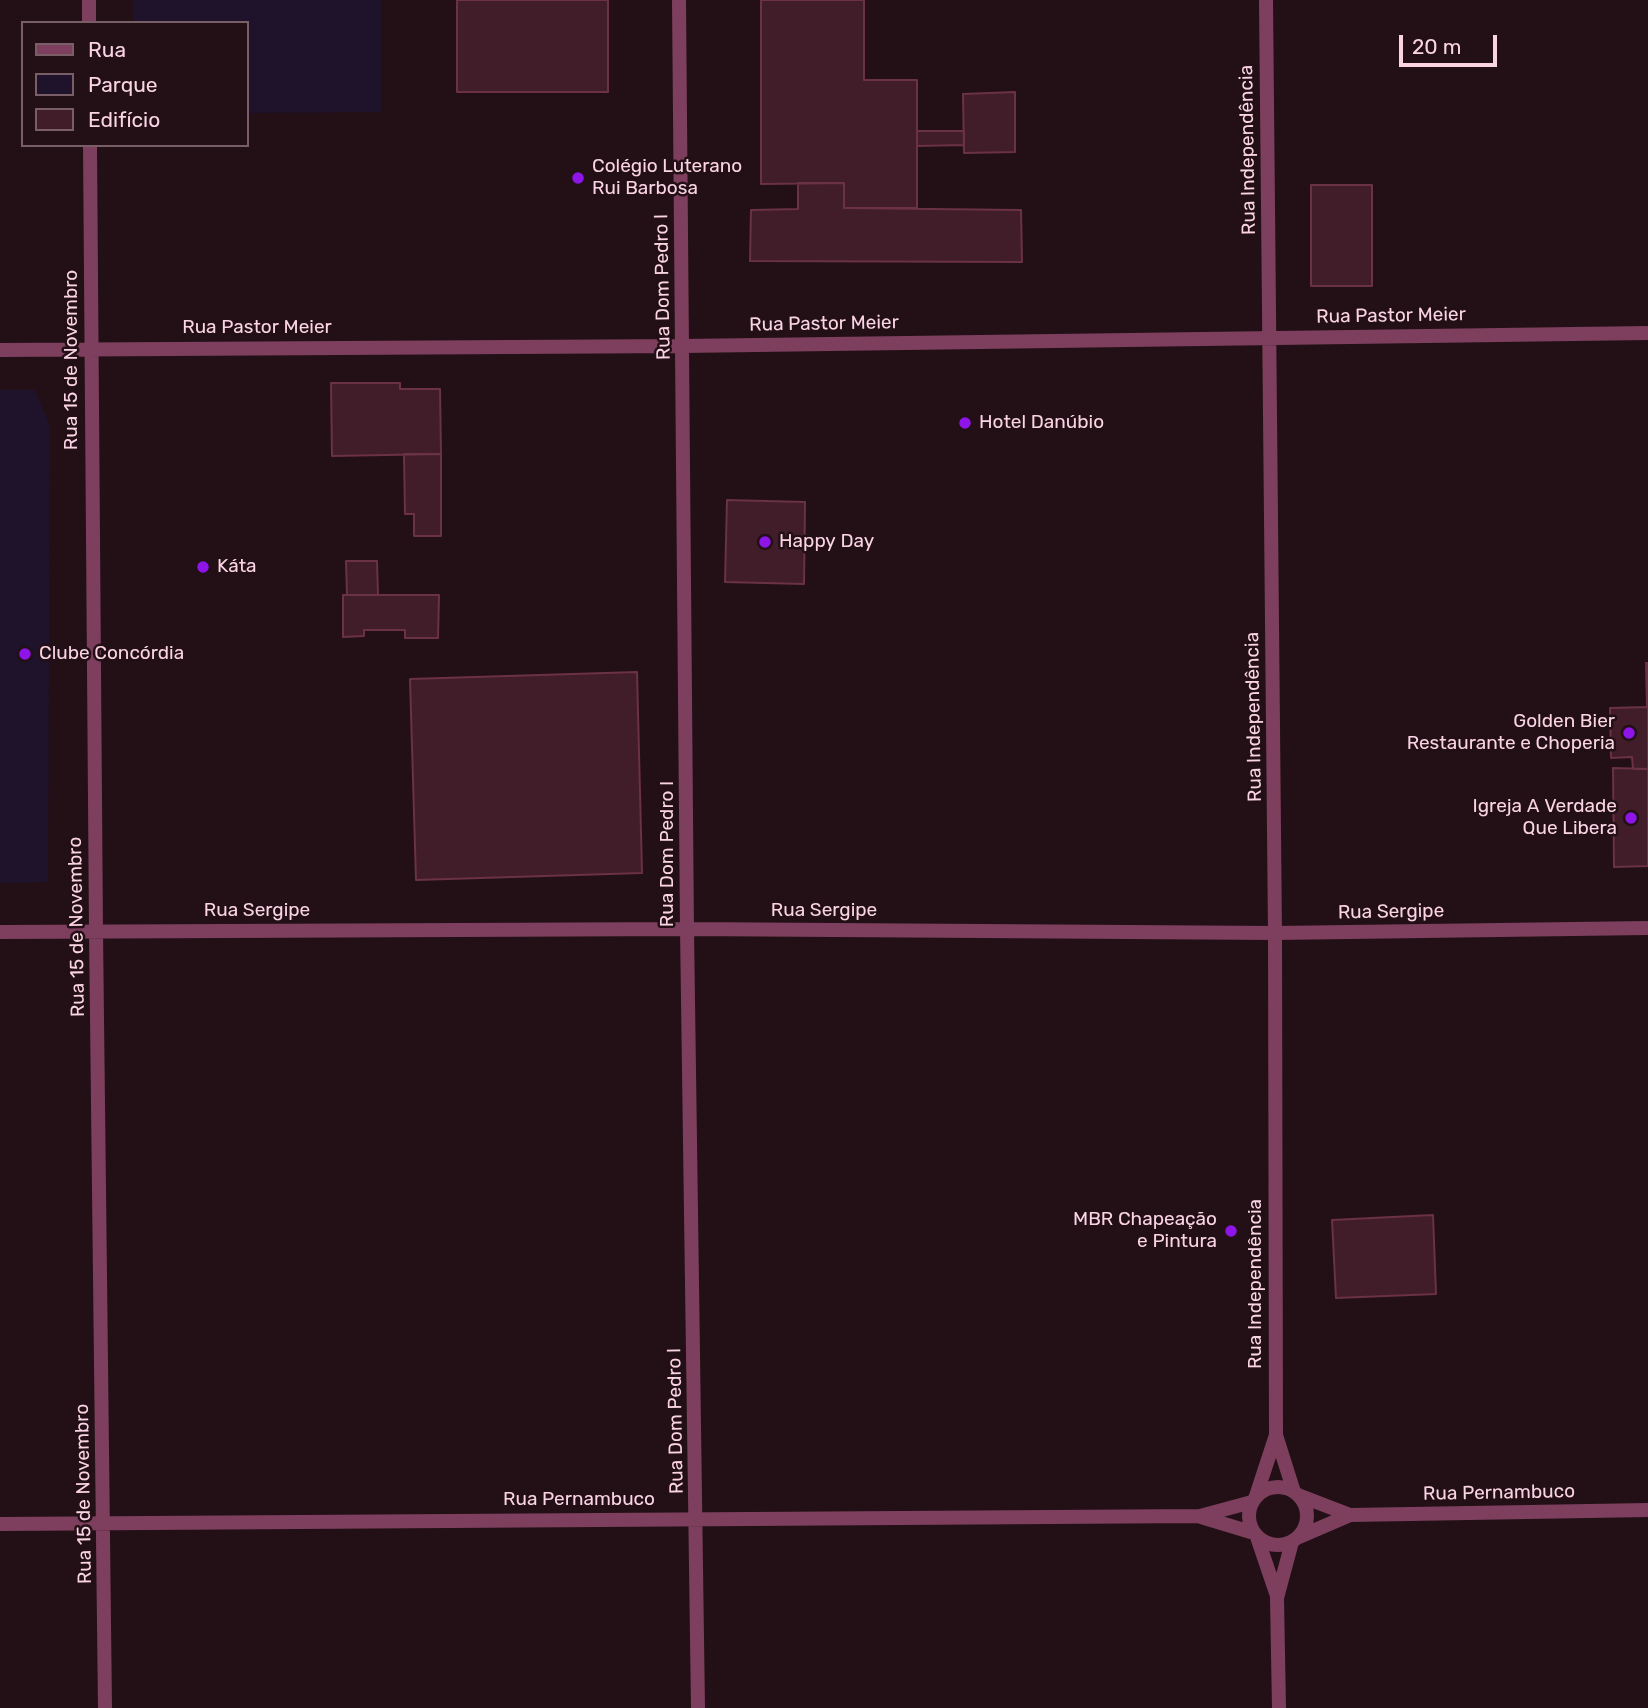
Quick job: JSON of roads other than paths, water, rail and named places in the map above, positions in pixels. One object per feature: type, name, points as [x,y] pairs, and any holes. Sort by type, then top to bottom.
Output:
[{"type":"street","points":[[89,0],[89,21]]},
{"type":"street","name":"Rua Dom Pedro I","points":[[679,0],[687,929],[698,1708]]},
{"type":"street","name":"Rua Independência","points":[[1266,0],[1275,933],[1276,1435],[1296,1494]]},
{"type":"street","name":"Rua 15 de Novembro","points":[[90,147],[105,1708]]},
{"type":"street","name":"Rua Pastor Meier","points":[[0,350],[683,346],[1648,333]]},
{"type":"street","name":"Rua Sergipe","points":[[0,932],[687,929],[1275,933],[1648,928]]},
{"type":"street","name":"Rua Independência","points":[[1254,1499],[1276,1435]]},
{"type":"street","points":[[1277,1598],[1249,1516],[1254,1499],[1266,1489],[1277,1487],[1296,1494],[1305,1504],[1307,1516],[1305,1527],[1295,1539],[1277,1598],[1279,1708]]},
{"type":"street","name":"Rua Pernambuco","points":[[1296,1494],[1350,1515],[1648,1510]]},
{"type":"street","name":"Rua Pernambuco","points":[[0,1524],[1200,1516],[1254,1499]]},
{"type":"street","name":"Rua Pernambuco","points":[[1295,1539],[1350,1515]]},
{"type":"street","name":"Rua Pernambuco","points":[[1200,1516],[1255,1535]]},
{"type":"street","points":[[1255,1535],[1266,1544],[1278,1546],[1295,1539]]},
{"type":"place","name":"Colégio Luterano Rui Barbosa","points":[[578,178]]},
{"type":"place","name":"Hotel Danúbio","points":[[965,423]]},
{"type":"place","name":"Happy Day","points":[[765,542]]},
{"type":"place","name":"Káta","points":[[203,567]]},
{"type":"place","name":"Clube Concórdia","points":[[25,654]]},
{"type":"place","name":"Golden Bier Restaurante e Choperia","points":[[1629,733]]},
{"type":"place","name":"Igreja A Verdade Que Libera","points":[[1631,818]]},
{"type":"place","name":"MBR Chapeação e Pintura","points":[[1231,1231]]}]
